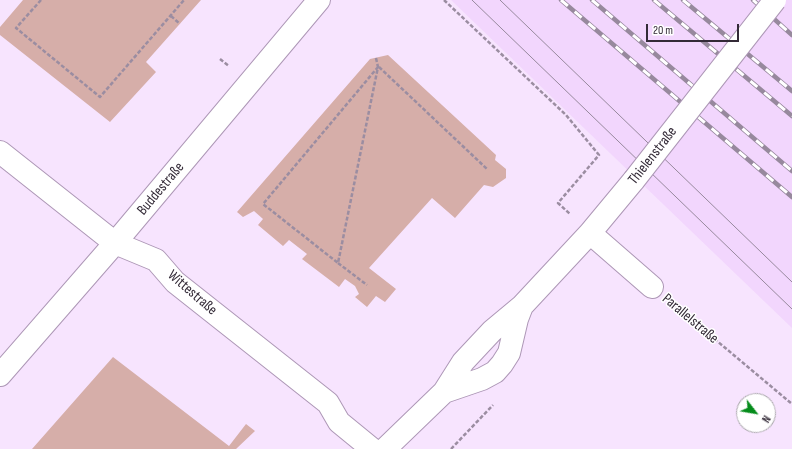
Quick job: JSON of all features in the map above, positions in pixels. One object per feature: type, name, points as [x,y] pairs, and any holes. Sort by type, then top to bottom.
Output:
[{"type":"street","name":"Buddestraße","points":[[0,375],[115,243],[319,0]]},
{"type":"street","name":"Thielenstraße","points":[[386,449],[444,392],[463,362],[492,331],[522,306],[590,233],[634,180],[775,0]]},
{"type":"street","name":"Wittestraße","points":[[0,152],[115,243],[156,260],[175,282],[328,403],[339,422],[372,449]]},
{"type":"street","name":"Parallelstraße","points":[[590,233],[652,287]]},
{"type":"street","name":"Thielenstraße","points":[[444,392],[482,379],[495,372],[509,353],[517,319],[522,306]]},
{"type":"path","points":[[41,0],[16,28],[100,97],[184,0]]},
{"type":"path","points":[[444,0],[566,115],[599,155],[568,192]]},
{"type":"path","points":[[171,16],[180,24]]},
{"type":"path","points":[[338,263],[378,67],[376,58]]},
{"type":"path","points":[[378,67],[487,168]]},
{"type":"path","points":[[367,285],[262,204],[378,67]]},
{"type":"path","name":"Parallelstraße","points":[[652,287],[792,404]]},
{"type":"path","points":[[451,449],[495,403]]},
{"type":"shaded area","points":[[23,0],[201,0],[146,62],[156,72],[110,122],[0,35],[0,27]]},
{"type":"shaded area","points":[[451,0],[792,0],[792,328],[613,156]]},
{"type":"shaded area","points":[[388,55],[496,155],[495,160],[506,169],[506,178],[493,187],[484,185],[455,218],[432,198],[369,268],[396,289],[385,302],[376,296],[367,307],[355,297],[359,294],[355,286],[345,279],[339,287],[302,259],[307,254],[289,240],[283,246],[258,225],[263,219],[254,211],[243,217],[237,212],[370,59]]},
{"type":"shaded area","points":[[113,357],[229,446],[246,424],[255,431],[236,449],[32,449]]},
{"type":"tram line","points":[[472,0],[792,309]]},
{"type":"tram line","points":[[500,0],[792,282]]},
{"type":"railway","points":[[561,0],[792,197]]},
{"type":"railway","points":[[592,0],[792,171]]},
{"type":"railway","points":[[654,0],[792,116]]},
{"type":"railway","points":[[683,0],[792,91]]},
{"type":"railway","points":[[753,0],[792,35]]}]
